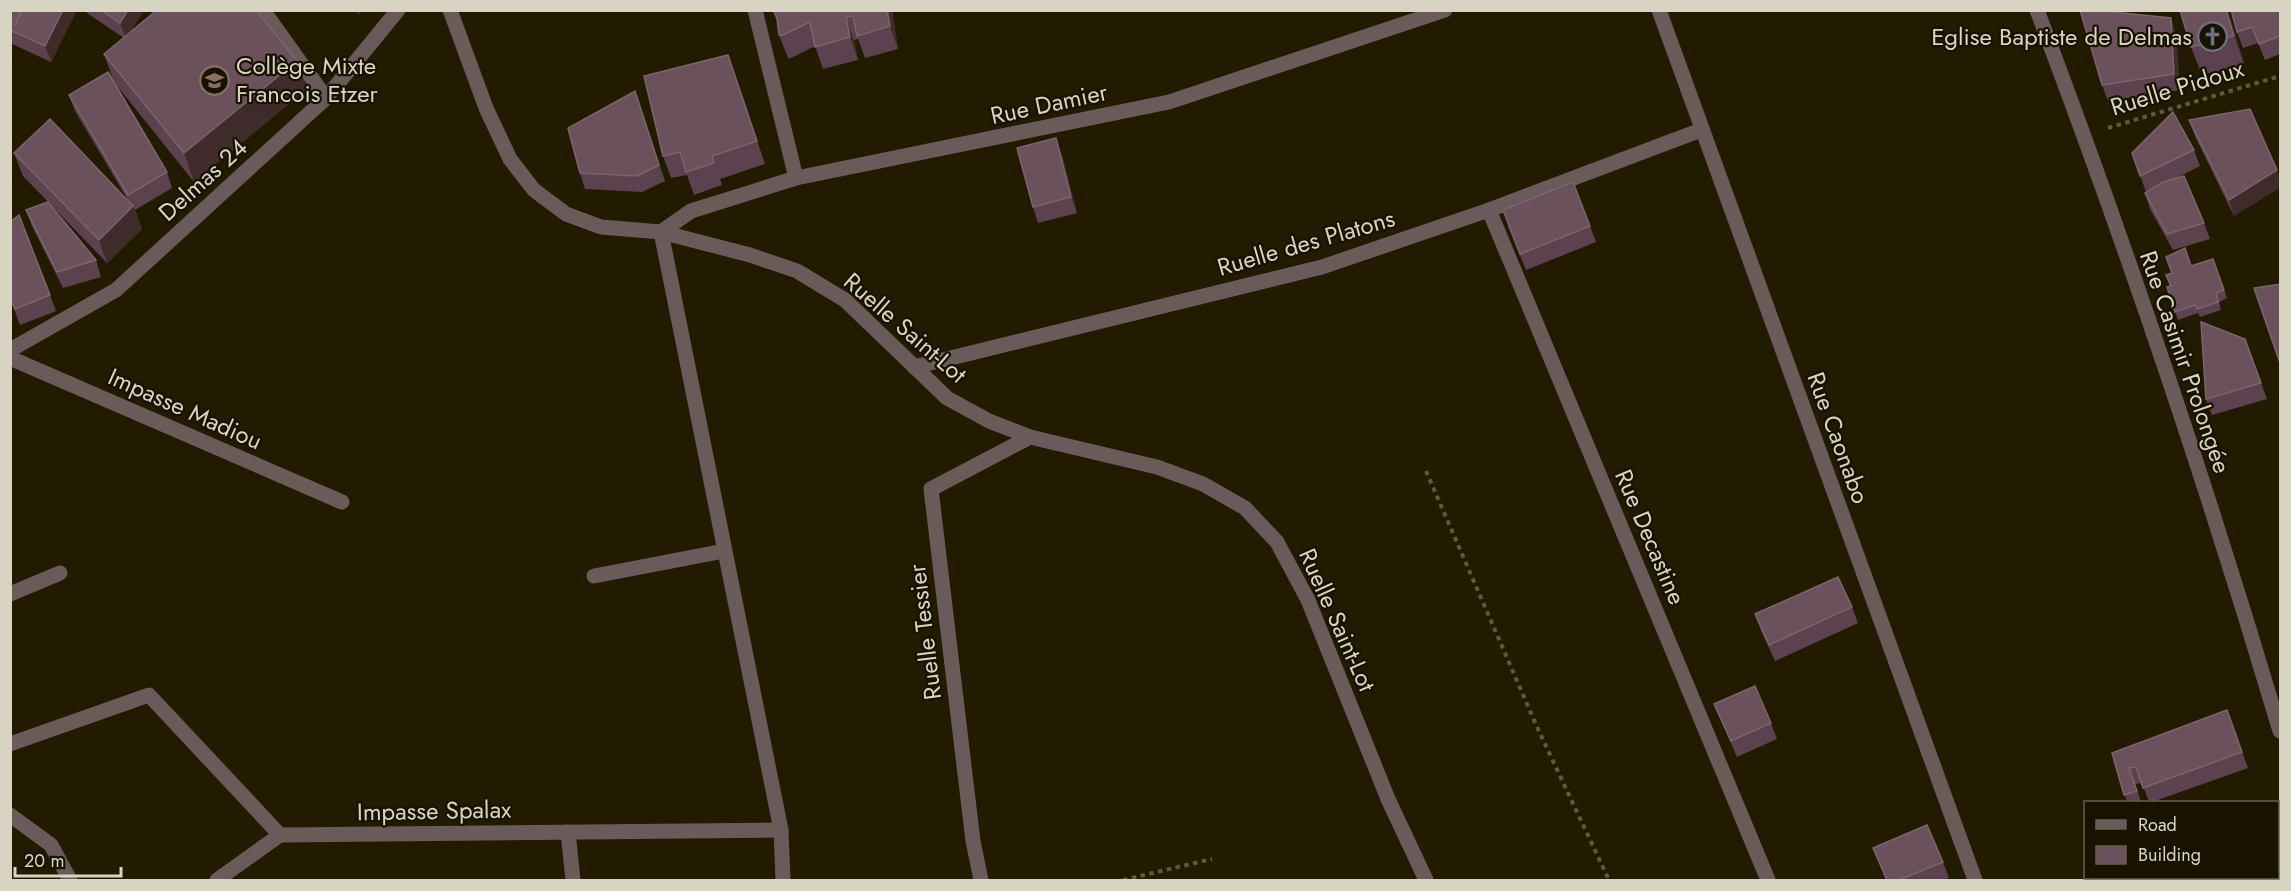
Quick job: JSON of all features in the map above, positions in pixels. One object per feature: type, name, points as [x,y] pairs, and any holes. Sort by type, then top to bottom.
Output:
[{"type":"street","points":[[263,10],[326,98]]},
{"type":"street","name":"Delmas 24","points":[[10,350],[116,290],[326,98],[398,10]]},
{"type":"street","name":"Ruelle Saint-Lot","points":[[450,10],[510,159],[534,190],[566,214],[601,227],[661,232],[750,255],[797,272],[844,300],[947,398],[989,421],[1030,437],[1157,467],[1203,484],[1245,508],[1277,542],[1308,600],[1388,799],[1426,880]]},
{"type":"street","points":[[755,10],[796,178]]},
{"type":"street","name":"Rue Damier","points":[[661,232],[691,211],[796,178],[1169,102],[1445,10]]},
{"type":"street","name":"Rue Caonabo","points":[[1659,10],[1975,880]]},
{"type":"street","name":"Rue Casimir Prolongée","points":[[2037,10],[2084,135],[2232,571],[2280,731]]},
{"type":"street","name":"Ruelle des Platons","points":[[914,367],[1322,267],[1489,210],[1701,130]]},
{"type":"street","name":"Rue Decastine","points":[[1489,210],[1768,880]]},
{"type":"street","points":[[661,232],[781,830],[783,880]]},
{"type":"street","name":"Impasse Madiou","points":[[10,358],[342,502]]},
{"type":"street","name":"Ruelle Tessier","points":[[981,880],[973,841],[931,489],[1030,437]]},
{"type":"street","points":[[594,576],[724,551]]},
{"type":"street","points":[[10,594],[60,573]]},
{"type":"street","points":[[10,744],[149,695],[280,835],[217,880]]},
{"type":"street","points":[[10,815],[51,845],[70,880]]},
{"type":"street","name":"Impasse Spalax","points":[[280,835],[781,830]]},
{"type":"street","points":[[568,832],[573,880]]},
{"type":"path","name":"Ruelle Pidoux","points":[[2084,135],[2280,76]]},
{"type":"path","points":[[1426,471],[1537,727],[1610,880]]},
{"type":"path","points":[[1124,880],[1212,859]]},
{"type":"building","points":[[10,10],[21,10],[15,25],[22,10],[63,10],[45,46],[10,30]]},
{"type":"building","points":[[101,10],[128,10],[120,23]]},
{"type":"building","points":[[157,10],[256,10],[297,61],[184,153],[104,54]]},
{"type":"building","points":[[773,10],[887,10],[890,26],[857,36],[853,16],[846,17],[850,37],[815,47],[810,22],[779,35],[777,18]]},
{"type":"building","points":[[2080,10],[2171,18],[2174,74],[2102,85]]},
{"type":"building","points":[[2180,10],[2226,10],[2234,36],[2191,47]]},
{"type":"building","points":[[2231,10],[2280,10],[2280,36],[2259,44],[2252,27],[2237,32]]},
{"type":"building","points":[[728,55],[757,141],[712,156],[714,163],[686,172],[680,152],[663,156],[644,76]]},
{"type":"building","points":[[108,72],[167,172],[128,195],[69,95]]},
{"type":"building","points":[[635,91],[659,165],[637,176],[580,173],[568,128]]},
{"type":"building","points":[[2250,109],[2277,170],[2229,200],[2189,120]]},
{"type":"building","points":[[2173,112],[2194,150],[2140,176],[2132,153]]},
{"type":"building","points":[[50,119],[133,206],[99,240],[14,153]]},
{"type":"building","points":[[1056,138],[1071,197],[1033,207],[1017,148]]},
{"type":"building","points":[[2184,176],[2204,223],[2167,234],[2145,193],[2163,182]]},
{"type":"building","points":[[1573,182],[1590,226],[1520,254],[1503,210]]},
{"type":"building","points":[[48,202],[96,260],[57,272],[26,210]]},
{"type":"building","points":[[19,215],[50,295],[15,309],[10,298],[10,222]]},
{"type":"building","points":[[2185,248],[2191,266],[2213,259],[2224,290],[2216,293],[2218,302],[2197,309],[2195,305],[2175,312],[2167,287],[2171,286],[2166,275],[2172,273],[2166,257]]},
{"type":"building","points":[[2280,284],[2280,363],[2254,288]]},
{"type":"building","points":[[2201,322],[2245,339],[2261,383],[2206,399]]},
{"type":"building","points":[[1838,577],[1852,607],[1769,645],[1755,614]]},
{"type":"building","points":[[1755,686],[1771,723],[1731,741],[1714,704]]},
{"type":"building","points":[[2227,710],[2242,752],[2143,788],[2136,767],[2129,768],[2137,791],[2124,795],[2112,753]]},
{"type":"building","points":[[1927,825],[1943,862],[1899,880],[1887,880],[1873,848]]},
{"type":"place","name":"Eglise Baptiste de Delmas","points":[[2213,37]]},
{"type":"place","name":"Collège Mixte Francois Etzer","points":[[215,80]]}]
